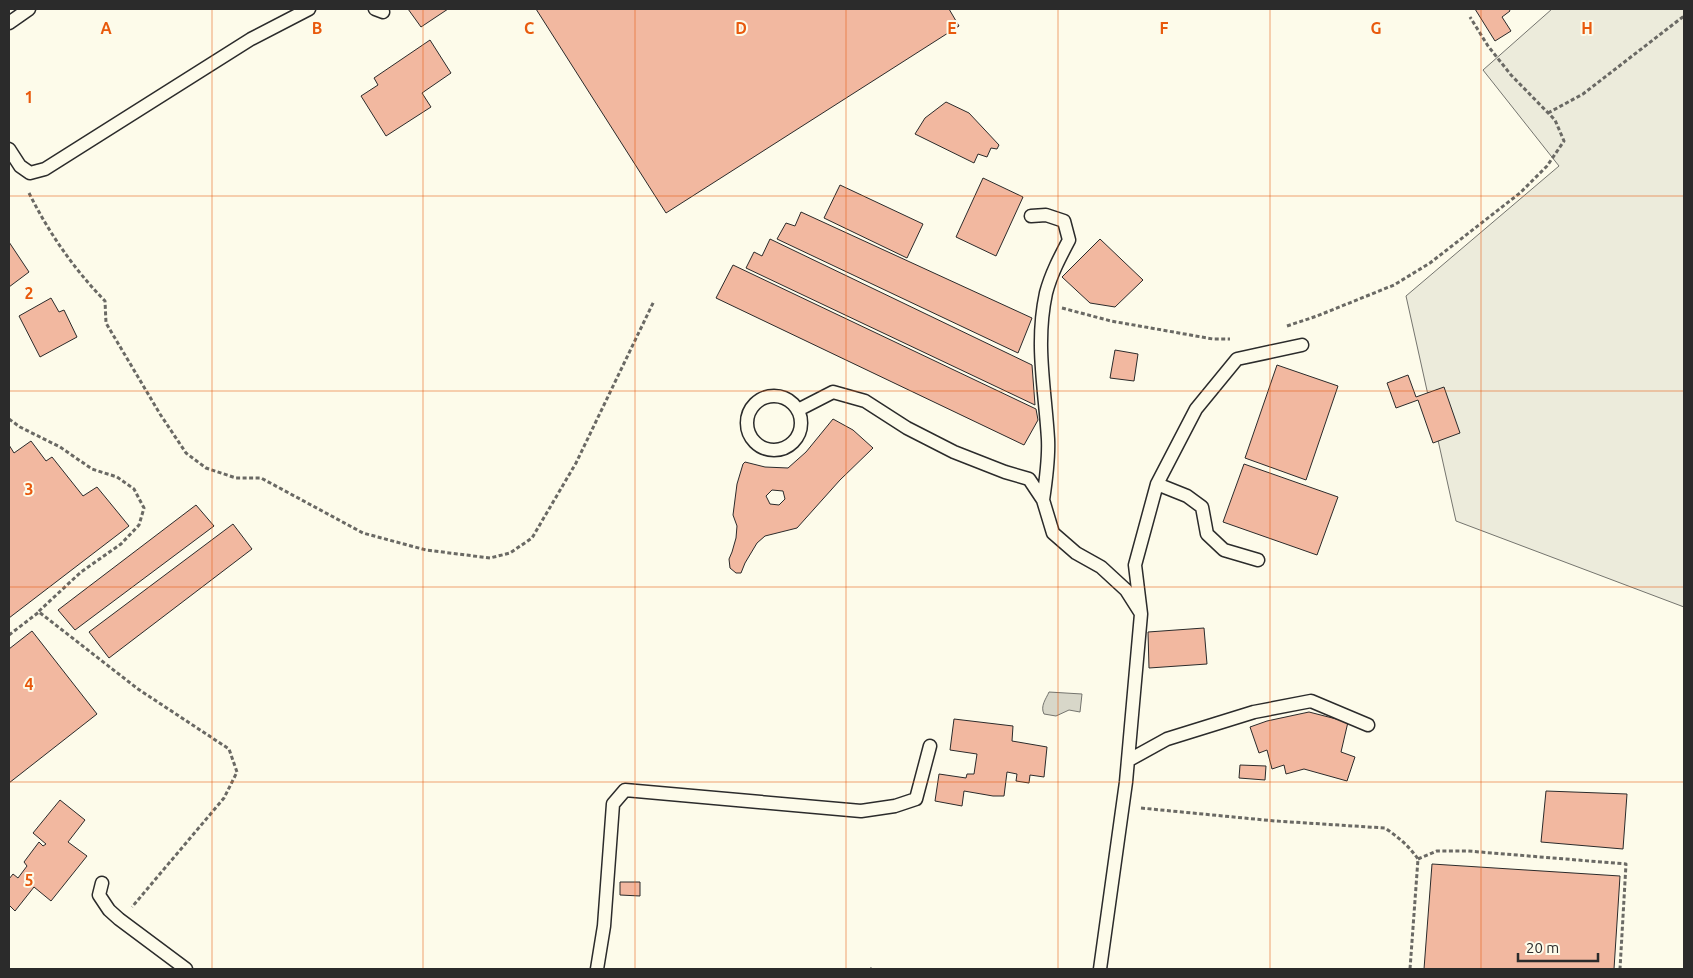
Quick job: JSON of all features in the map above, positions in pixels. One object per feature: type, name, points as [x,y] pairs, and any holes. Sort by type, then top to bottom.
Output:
[{"type":"lane","points":[[9,22],[29,9]]},
{"type":"lane","points":[[9,149],[20,166],[30,173],[45,169],[251,39],[309,9]]},
{"type":"lane","points":[[1031,216],[1046,215],[1064,221],[1069,240],[1055,268],[1044,304],[1040,355],[1048,440],[1043,500]]},
{"type":"lane","points":[[1100,969],[1128,760],[1141,614],[1136,565],[1157,484],[1196,410],[1237,359],[1302,345]]},
{"type":"lane","points":[[798,410],[833,392],[865,401],[907,428],[954,452],[1005,472],[1029,479],[1043,500],[1053,533],[1076,553],[1101,568],[1126,590],[1141,614]]},
{"type":"lane","points":[[777,396],[793,403],[798,410],[801,428],[798,437],[792,444],[775,450],[766,449],[758,445],[751,438],[747,422],[749,413],[760,400],[777,396]]},
{"type":"lane","points":[[1157,484],[1186,496],[1202,507],[1208,534],[1224,550],[1258,560]]},
{"type":"lane","points":[[1128,760],[1167,739],[1254,712],[1311,701],[1368,725]]},
{"type":"lane","points":[[597,969],[604,926],[613,804],[625,790],[861,811],[895,806],[916,799],[930,746]]},
{"type":"lane","points":[[102,883],[99,895],[109,910],[186,969]]},
{"type":"path","points":[[1548,113],[1583,94],[1684,16]]},
{"type":"path","points":[[1281,328],[1317,316],[1394,285],[1430,263],[1520,193],[1547,166],[1564,141],[1555,120],[1511,75],[1488,46],[1470,17]]},
{"type":"path","points":[[30,173],[28,191],[46,227],[85,280],[105,301],[106,323],[160,414],[186,453],[206,468],[236,478],[261,478],[363,533],[426,550],[490,558],[510,553],[532,538],[576,464],[654,301]]},
{"type":"path","points":[[1044,304],[1111,321],[1213,339],[1238,338]]},
{"type":"path","points":[[9,420],[60,447],[92,469],[123,481],[134,489],[144,508],[139,525],[121,544],[82,572],[36,615],[9,635]]},
{"type":"path","points":[[36,615],[39,612],[138,689],[229,749],[237,772],[224,798],[121,921]]},
{"type":"path","points":[[1123,807],[1275,821],[1385,828],[1398,836],[1418,859],[1410,969]]},
{"type":"path","points":[[1418,859],[1437,851],[1468,851],[1626,864],[1620,969]]},
{"type":"shaded area","points":[[1552,9],[1684,9],[1684,607],[1456,521],[1406,296],[1559,166],[1483,70]]},
{"type":"shaded area","points":[[1049,692],[1082,694],[1080,712],[1069,710],[1056,716],[1044,714],[1043,705]]},
{"type":"building","points":[[408,9],[448,9],[421,27]]},
{"type":"building","points":[[536,9],[949,9],[959,26],[666,213]]},
{"type":"building","points":[[1475,9],[1509,9],[1510,11],[1502,17],[1511,31],[1495,41]]},
{"type":"building","points":[[430,40],[451,73],[422,93],[431,107],[386,136],[361,96],[378,85],[374,78]]},
{"type":"building","points":[[946,102],[969,113],[999,145],[997,149],[991,148],[987,157],[978,154],[974,163],[915,134],[925,118]]},
{"type":"building","points":[[983,178],[1023,197],[996,256],[956,237]]},
{"type":"building","points":[[840,185],[923,224],[907,258],[824,218]]},
{"type":"building","points":[[801,212],[1032,318],[1018,353],[777,239],[786,223],[795,226]]},
{"type":"building","points":[[770,239],[1032,365],[1035,405],[746,268],[754,252],[762,256]]},
{"type":"building","points":[[1100,239],[1143,280],[1115,307],[1090,303],[1062,277]]},
{"type":"building","points":[[9,242],[29,272],[9,287]]},
{"type":"building","points":[[733,265],[1036,409],[1038,420],[1024,445],[716,298]]},
{"type":"building","points":[[51,298],[59,312],[64,310],[77,337],[40,357],[19,316]]},
{"type":"building","points":[[1115,350],[1138,354],[1134,381],[1110,378]]},
{"type":"building","points":[[1277,365],[1338,386],[1306,480],[1245,458]]},
{"type":"building","points":[[1408,375],[1416,397],[1444,387],[1460,433],[1433,443],[1418,400],[1396,408],[1387,383]]},
{"type":"building","points":[[833,419],[853,430],[873,448],[840,480],[797,528],[765,536],[757,543],[741,573],[736,573],[730,568],[729,559],[736,538],[737,526],[733,515],[737,484],[743,464],[745,462],[765,467],[788,468],[806,452]],"holes":[[[772,490],[783,491],[785,499],[779,505],[770,504],[766,496]]]},
{"type":"building","points":[[31,441],[46,461],[52,457],[83,496],[97,487],[129,526],[9,618],[9,445],[14,453]]},
{"type":"building","points":[[1244,464],[1338,497],[1317,555],[1223,522]]},
{"type":"building","points":[[196,505],[214,526],[75,630],[58,610]]},
{"type":"building","points":[[233,524],[252,549],[109,658],[89,632]]},
{"type":"building","points":[[1204,628],[1207,664],[1149,668],[1148,632]]},
{"type":"building","points":[[32,631],[97,714],[9,783],[9,649]]},
{"type":"building","points":[[1309,712],[1348,722],[1341,752],[1355,757],[1347,781],[1304,769],[1286,774],[1284,765],[1272,769],[1267,750],[1259,753],[1250,727],[1267,721]]},
{"type":"building","points":[[954,719],[1013,726],[1012,741],[1047,747],[1044,777],[1030,775],[1029,783],[1016,781],[1017,774],[1007,772],[1004,796],[964,791],[962,806],[935,801],[939,774],[966,778],[967,774],[974,774],[977,754],[950,750]]},
{"type":"building","points":[[1240,765],[1266,766],[1265,780],[1239,778]]},
{"type":"building","points":[[1546,791],[1627,794],[1623,849],[1541,842]]},
{"type":"building","points":[[60,800],[85,820],[68,842],[87,856],[51,901],[34,887],[15,911],[9,905],[9,879],[13,874],[18,878],[27,866],[24,862],[39,842],[43,846],[46,844],[33,833]]},
{"type":"building","points":[[1432,864],[1620,876],[1614,969],[1424,969]]},
{"type":"building","points":[[620,882],[640,882],[640,896],[620,895]]}]
